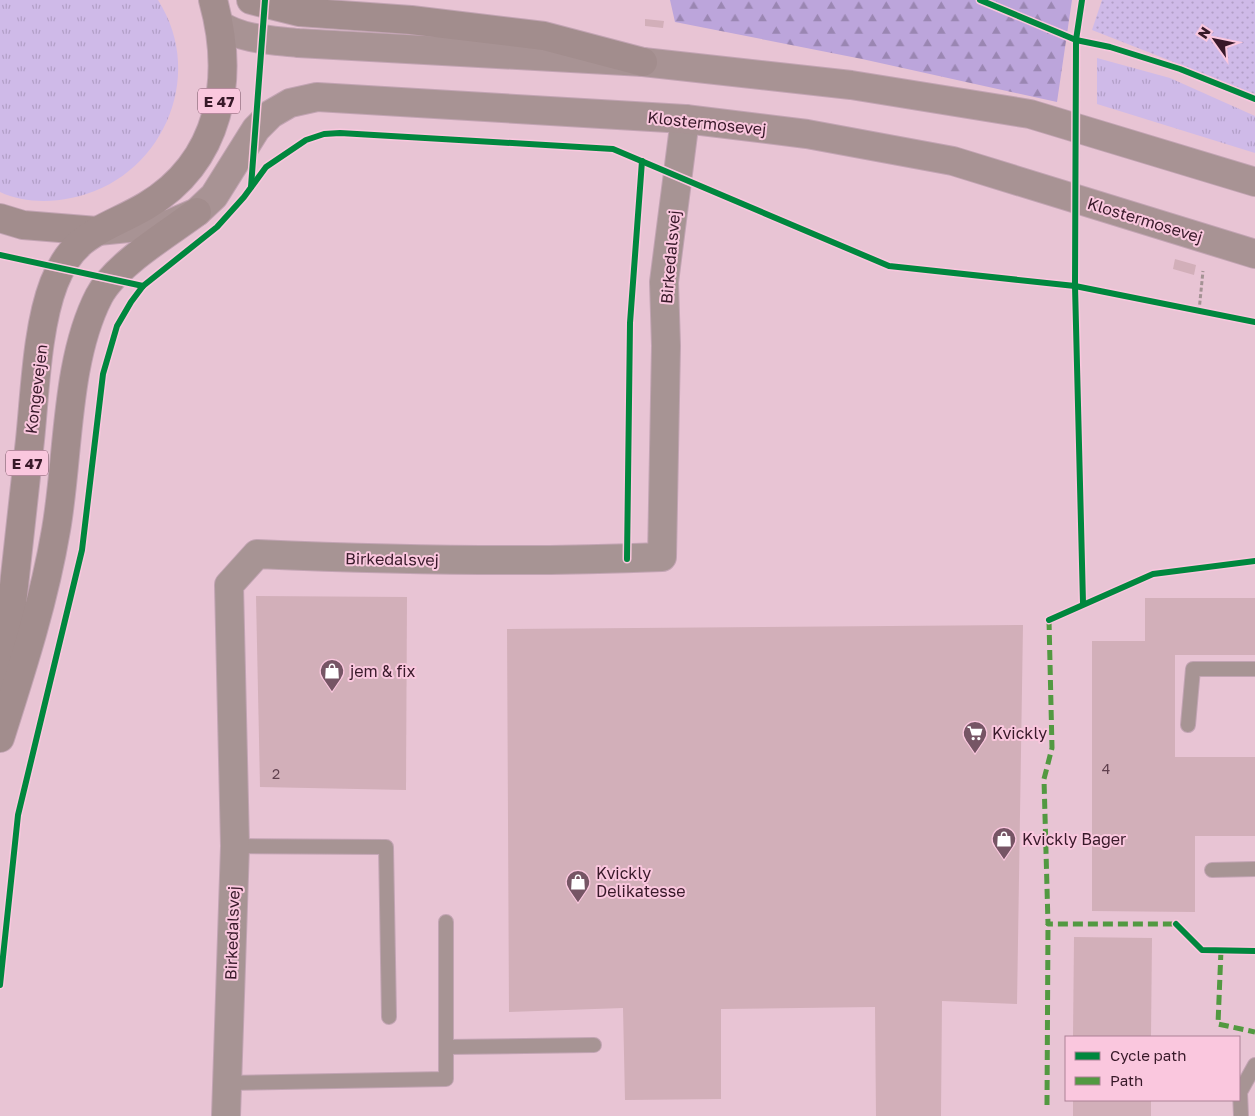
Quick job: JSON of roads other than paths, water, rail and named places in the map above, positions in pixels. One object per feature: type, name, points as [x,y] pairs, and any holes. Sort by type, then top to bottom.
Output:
[{"type":"main road","name":"E 47","points":[[96,231],[161,197],[189,171],[210,136],[221,94],[224,53],[217,12],[202,0]]},
{"type":"main road","points":[[251,0],[299,12],[411,20],[544,36],[643,62]]},
{"type":"main road","points":[[217,12],[230,31],[245,36],[298,43],[643,62],[851,85],[1030,114],[1255,182]]},
{"type":"main road","name":"Klostermosevej","points":[[197,212],[214,196],[256,129],[271,114],[290,102],[317,97],[685,119],[807,134],[953,161],[1255,254]]},
{"type":"main road","points":[[0,218],[23,225],[96,231],[169,224],[197,212]]},
{"type":"main road","points":[[0,738],[40,612],[56,529],[77,363],[87,327],[100,295],[124,266],[197,212]]},
{"type":"main road","name":"Kongevejen","points":[[0,713],[38,362],[46,318],[54,284],[69,254],[96,231]]},
{"type":"street","name":"Birkedalsvej","points":[[226,1116],[235,846],[229,585],[257,554],[374,560],[554,562],[662,557],[666,346],[664,282],[685,119]]},
{"type":"lane","points":[[1188,725],[1193,669],[1255,669]]},
{"type":"lane","points":[[235,846],[386,847],[389,1017]]},
{"type":"lane","points":[[1212,870],[1255,869]]},
{"type":"lane","points":[[227,1083],[446,1079],[446,922]]},
{"type":"lane","points":[[447,1047],[594,1045]]},
{"type":"lane","points":[[1241,1116],[1240,1092],[1255,1065]]},
{"type":"place","name":"jem & fix","points":[[332,692]]},
{"type":"place","name":"Kvickly","points":[[975,754]]},
{"type":"place","name":"Kvickly Bager","points":[[1004,860]]},
{"type":"place","name":"Kvickly Delikatesse","points":[[578,903]]}]
